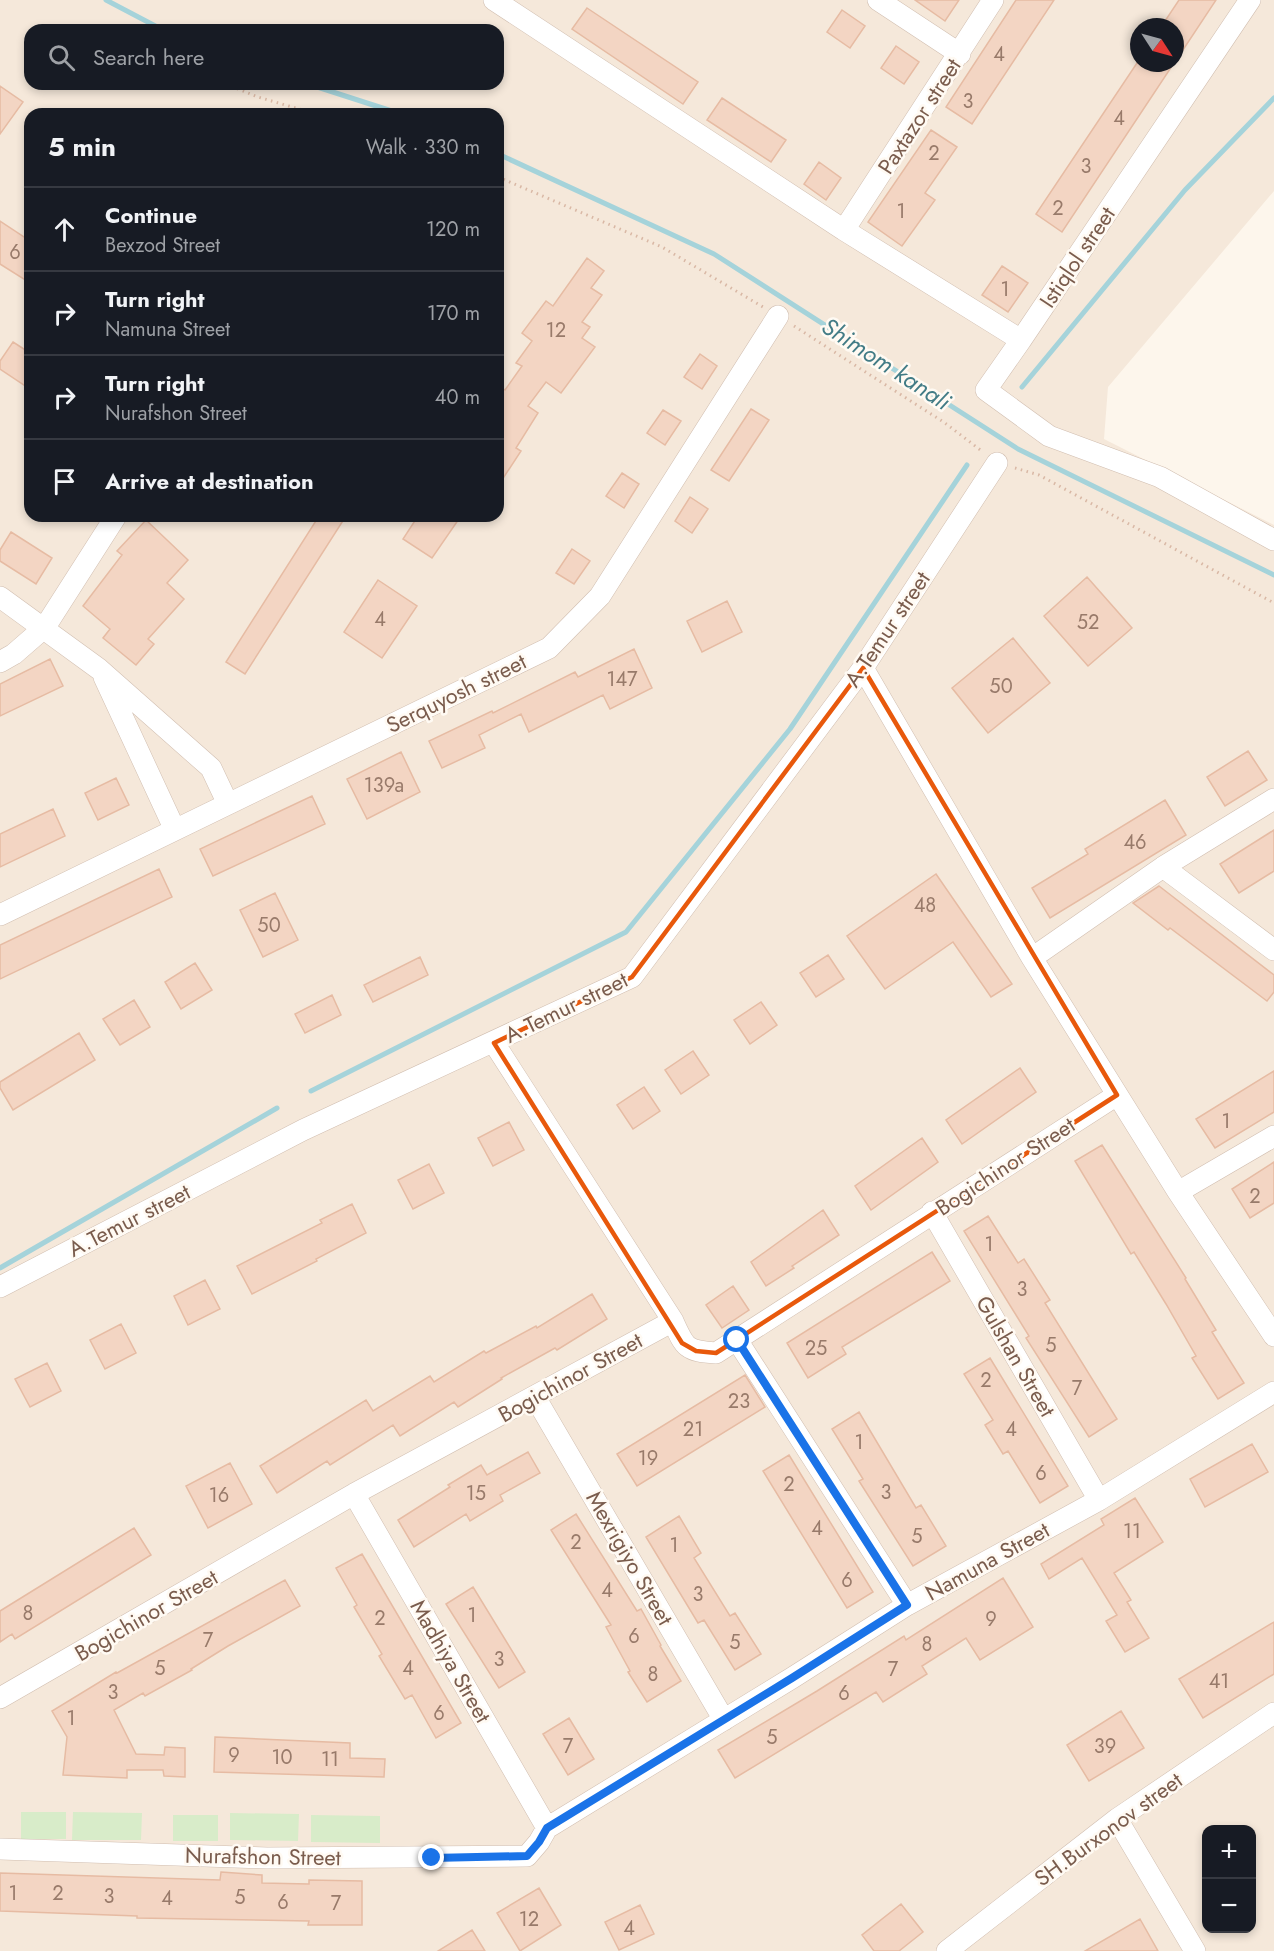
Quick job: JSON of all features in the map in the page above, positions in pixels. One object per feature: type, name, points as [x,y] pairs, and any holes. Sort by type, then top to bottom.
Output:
[{"type":"street","points":[[494,0],[844,231],[1021,340]]},
{"type":"street","points":[[878,0],[960,54]]},
{"type":"street","name":"Paxtazor street","points":[[844,231],[993,0]]},
{"type":"street","name":"Istiqlol street","points":[[1250,0],[986,390],[1049,436],[1160,477],[1274,540]]},
{"type":"street","name":"Serquyosh street","points":[[0,915],[549,648],[600,596],[778,316]]},
{"type":"street","name":"A.Temur street","points":[[0,1287],[303,1130],[632,977],[863,668],[997,463]]},
{"type":"street","points":[[0,662],[14,654],[45,627],[112,522]]},
{"type":"street","points":[[0,597],[45,627],[99,669],[211,768],[228,804]]},
{"type":"street","points":[[863,668],[1032,958],[1178,1192],[1274,1336]]},
{"type":"street","points":[[99,669],[175,830]]},
{"type":"street","points":[[1032,958],[1163,867],[1274,799]]},
{"type":"street","points":[[1163,867],[1274,950]]},
{"type":"street","points":[[494,1043],[673,1321]]},
{"type":"street","name":"Bogichinor Street","points":[[0,1698],[354,1494],[673,1321],[682,1343],[696,1352],[716,1353],[1117,1095]]},
{"type":"street","points":[[1178,1192],[1274,1136]]},
{"type":"street","name":"Gulshan Street","points":[[932,1212],[1099,1500]]},
{"type":"street","points":[[737,1340],[907,1605]]},
{"type":"street","name":"Namuna Street","points":[[527,1856],[547,1828],[907,1605],[1099,1500],[1274,1392]]},
{"type":"street","name":"Mexrigiyo Street","points":[[535,1397],[724,1720]]},
{"type":"street","name":"Madhiya Street","points":[[354,1494],[547,1828]]},
{"type":"street","name":"SH.Burxonov street","points":[[946,1951],[1117,1819],[1274,1713]]},
{"type":"street","points":[[1117,1819],[1195,1951]]},
{"type":"street","name":"Nurafshon Street","points":[[0,1849],[267,1858],[527,1856]]},
{"type":"path","points":[[241,90],[296,108]]},
{"type":"path","points":[[504,180],[662,248],[778,316],[945,423],[997,463],[1039,475],[1274,603]]},
{"type":"highlighted area","points":[[863,668],[1117,1095],[716,1353],[696,1351],[682,1343],[494,1043],[632,977]]},
{"type":"shaded area","points":[[0,0],[1274,0],[1274,191],[1108,387],[1104,439],[1274,525],[1274,1951],[0,1951]]},
{"type":"green space","points":[[21,1812],[66,1812],[66,1839],[21,1839]]},
{"type":"green space","points":[[73,1812],[142,1813],[141,1840],[72,1840]]},
{"type":"green space","points":[[230,1813],[299,1814],[298,1841],[230,1840]]},
{"type":"green space","points":[[173,1815],[218,1815],[218,1841],[173,1841]]},
{"type":"green space","points":[[311,1815],[380,1816],[380,1843],[311,1842]]},
{"type":"building","points":[[915,0],[959,0],[945,21]]},
{"type":"building","points":[[1016,0],[1054,0],[972,124],[946,107]]},
{"type":"building","points":[[1179,0],[1216,0],[1184,48],[1184,18],[1167,18]]},
{"type":"building","points":[[587,8],[698,82],[683,104],[572,29]]},
{"type":"building","points":[[842,10],[865,26],[850,48],[827,32]]},
{"type":"building","points":[[896,46],[919,62],[904,84],[881,68]]},
{"type":"building","points":[[1131,72],[1168,72],[1062,232],[1036,214]]},
{"type":"building","points":[[0,86],[23,102],[0,134]]},
{"type":"building","points":[[722,98],[786,140],[771,162],[707,120]]},
{"type":"building","points":[[931,130],[957,147],[925,193],[935,200],[902,246],[868,222]]},
{"type":"building","points":[[819,162],[841,178],[826,200],[804,184]]},
{"type":"building","points":[[0,221],[24,237],[24,279],[0,264]]},
{"type":"building","points":[[587,258],[604,271],[591,288],[602,295],[582,322],[590,327],[582,338],[595,347],[561,393],[546,382],[528,406],[538,413],[516,448],[521,451],[504,477],[504,389],[522,366],[516,363],[532,341],[522,333],[546,301],[553,306]]},
{"type":"building","points":[[1002,266],[1028,283],[1008,312],[982,295]]},
{"type":"building","points":[[13,342],[24,349],[24,385],[0,369],[0,361]]},
{"type":"building","points":[[700,354],[717,366],[702,389],[684,377]]},
{"type":"building","points":[[751,409],[769,420],[729,481],[711,470]]},
{"type":"building","points":[[663,410],[681,421],[665,445],[647,433]]},
{"type":"building","points":[[622,473],[639,484],[624,508],[606,496]]},
{"type":"building","points":[[690,497],[708,509],[692,533],[675,521]]},
{"type":"building","points":[[144,522],[148,522],[188,560],[167,583],[184,599],[148,639],[154,644],[136,665],[103,638],[110,629],[83,606],[122,555],[117,551]]},
{"type":"building","points":[[315,522],[342,522],[245,674],[226,662]]},
{"type":"building","points":[[414,522],[457,522],[432,558],[403,539]]},
{"type":"building","points":[[11,532],[52,558],[36,584],[0,561],[0,550]]},
{"type":"building","points":[[572,549],[590,561],[574,584],[556,573]]},
{"type":"building","points":[[1087,577],[1132,628],[1088,666],[1044,616]]},
{"type":"building","points":[[378,580],[417,606],[382,658],[344,632]]},
{"type":"building","points":[[727,601],[742,632],[702,652],[687,621]]},
{"type":"building","points":[[1013,638],[1050,683],[988,733],[952,688]]},
{"type":"building","points":[[634,649],[652,688],[610,709],[603,695],[529,732],[521,714],[479,735],[485,748],[442,768],[429,741],[492,711],[493,713],[575,672],[578,677]]},
{"type":"building","points":[[50,659],[63,686],[0,716],[0,684]]},
{"type":"building","points":[[1248,751],[1267,780],[1225,806],[1207,777]]},
{"type":"building","points":[[401,752],[420,792],[367,819],[347,779]]},
{"type":"building","points":[[116,778],[129,805],[98,820],[85,793]]},
{"type":"building","points":[[312,796],[325,824],[213,876],[200,849]]},
{"type":"building","points":[[1165,800],[1186,835],[1050,918],[1032,888],[1088,854],[1085,849]]},
{"type":"building","points":[[53,809],[65,836],[0,867],[0,834]]},
{"type":"building","points":[[1274,830],[1274,871],[1239,893],[1220,864]]},
{"type":"building","points":[[159,869],[172,897],[0,979],[0,945]]},
{"type":"building","points":[[936,874],[1012,984],[991,997],[953,942],[885,989],[847,936]]},
{"type":"building","points":[[1159,886],[1274,975],[1274,992],[1267,1001],[1133,903]]},
{"type":"building","points":[[275,893],[298,940],[263,957],[240,910]]},
{"type":"building","points":[[828,955],[844,979],[816,997],[800,973]]},
{"type":"building","points":[[420,957],[428,975],[373,1002],[364,985]]},
{"type":"building","points":[[195,963],[212,990],[181,1009],[165,982]]},
{"type":"building","points":[[332,995],[341,1015],[305,1033],[295,1014]]},
{"type":"building","points":[[134,1000],[150,1027],[120,1045],[103,1019]]},
{"type":"building","points":[[761,1002],[777,1025],[750,1044],[734,1020]]},
{"type":"building","points":[[79,1033],[95,1060],[13,1110],[0,1088],[0,1082]]},
{"type":"building","points":[[693,1051],[709,1075],[681,1094],[665,1070]]},
{"type":"building","points":[[1020,1068],[1036,1092],[962,1144],[946,1120]]},
{"type":"building","points":[[1274,1071],[1274,1112],[1215,1148],[1196,1119]]},
{"type":"building","points":[[644,1087],[660,1111],[633,1129],[617,1105]]},
{"type":"building","points":[[509,1122],[524,1150],[493,1166],[478,1138]]},
{"type":"building","points":[[922,1138],[938,1162],[871,1210],[855,1186]]},
{"type":"building","points":[[1102,1145],[1186,1278],[1216,1330],[1212,1332],[1244,1383],[1218,1399],[1192,1358],[1196,1356],[1166,1304],[1134,1252],[1131,1254],[1075,1161]]},
{"type":"building","points":[[1274,1162],[1274,1203],[1250,1218],[1232,1189]]},
{"type":"building","points":[[429,1164],[444,1193],[413,1209],[398,1180]]},
{"type":"building","points":[[352,1204],[366,1233],[252,1294],[237,1266],[322,1223],[320,1220]]},
{"type":"building","points":[[823,1210],[839,1235],[766,1286],[751,1262]]},
{"type":"building","points":[[988,1216],[1018,1263],[1024,1259],[1050,1300],[1045,1303],[1117,1419],[1089,1437],[1026,1338],[1029,1336],[964,1231]]},
{"type":"building","points":[[932,1252],[950,1281],[842,1347],[846,1354],[808,1378],[787,1343]]},
{"type":"building","points":[[205,1280],[220,1309],[188,1325],[174,1296]]},
{"type":"building","points":[[733,1286],[749,1310],[722,1328],[706,1305]]},
{"type":"building","points":[[592,1294],[607,1319],[557,1350],[555,1348],[501,1378],[458,1407],[454,1402],[400,1436],[393,1425],[330,1465],[327,1461],[277,1493],[260,1466],[366,1400],[373,1411],[430,1376],[434,1382],[484,1351],[486,1353],[536,1326],[537,1328]]},
{"type":"building","points":[[121,1324],[136,1353],[105,1369],[90,1340]]},
{"type":"building","points":[[990,1358],[1068,1486],[1040,1503],[1008,1451],[1003,1454],[985,1425],[993,1420],[964,1374]]},
{"type":"building","points":[[47,1363],[61,1391],[30,1407],[15,1379]]},
{"type":"building","points":[[745,1375],[765,1407],[637,1486],[617,1454]]},
{"type":"building","points":[[859,1412],[916,1508],[921,1505],[946,1546],[913,1566],[859,1481],[863,1479],[832,1429]]},
{"type":"building","points":[[1252,1444],[1268,1472],[1205,1507],[1190,1479]]},
{"type":"building","points":[[528,1452],[540,1473],[500,1495],[503,1501],[470,1521],[466,1514],[414,1547],[398,1520],[481,1465],[487,1475]]},
{"type":"building","points":[[789,1455],[873,1592],[847,1608],[763,1471]]},
{"type":"building","points":[[230,1463],[252,1504],[208,1528],[186,1486]]},
{"type":"building","points":[[1135,1498],[1163,1542],[1114,1573],[1131,1600],[1127,1602],[1149,1638],[1125,1652],[1106,1621],[1117,1615],[1082,1558],[1049,1579],[1041,1564],[1104,1525],[1101,1519]]},
{"type":"building","points":[[576,1514],[637,1611],[641,1609],[681,1681],[647,1702],[628,1672],[630,1671],[606,1627],[611,1625],[551,1530]]},
{"type":"building","points":[[679,1516],[701,1553],[694,1558],[730,1616],[735,1613],[761,1654],[735,1670],[704,1620],[698,1623],[646,1537]]},
{"type":"building","points":[[134,1528],[151,1555],[15,1639],[12,1634],[0,1642],[0,1611]]},
{"type":"building","points":[[362,1554],[461,1723],[436,1738],[412,1695],[405,1699],[379,1656],[382,1654],[354,1607],[357,1605],[336,1568]]},
{"type":"building","points":[[1003,1578],[1033,1627],[980,1660],[966,1638],[922,1666],[927,1674],[883,1702],[876,1692],[735,1778],[718,1750],[904,1636],[906,1640]]},
{"type":"building","points":[[285,1580],[300,1606],[228,1646],[192,1670],[145,1696],[143,1693],[114,1710],[136,1754],[164,1755],[165,1747],[185,1748],[185,1777],[164,1776],[163,1770],[127,1770],[127,1778],[63,1775],[67,1737],[52,1711],[116,1672]]},
{"type":"building","points":[[473,1587],[525,1672],[499,1688],[446,1604]]},
{"type":"building","points":[[1274,1622],[1274,1674],[1203,1718],[1179,1679]]},
{"type":"building","points":[[1121,1711],[1144,1748],[1089,1781],[1067,1745]]},
{"type":"building","points":[[569,1718],[594,1759],[568,1775],[543,1734]]},
{"type":"building","points":[[215,1737],[350,1743],[350,1758],[385,1759],[384,1777],[214,1772]]},
{"type":"building","points":[[221,1872],[262,1875],[262,1883],[309,1884],[309,1880],[362,1881],[362,1925],[308,1925],[309,1921],[137,1918],[137,1916],[0,1911],[0,1873],[220,1880]]},
{"type":"building","points":[[539,1888],[561,1925],[520,1951],[497,1913]]},
{"type":"building","points":[[901,1904],[923,1932],[899,1951],[874,1951],[862,1935]]},
{"type":"building","points":[[640,1905],[654,1934],[619,1950],[605,1922]]},
{"type":"building","points":[[1140,1919],[1158,1951],[1085,1951]]},
{"type":"building","points":[[472,1930],[485,1951],[438,1951]]},
{"type":"waterway","name":"Shimom kanali","points":[[106,0],[152,24]]},
{"type":"waterway","name":"Shimom kanali","points":[[327,90],[382,108]]},
{"type":"waterway","points":[[1022,387],[1185,190],[1274,98]]},
{"type":"waterway","name":"Shimom kanali","points":[[504,157],[714,254],[1018,449],[1274,575]]},
{"type":"waterway","points":[[311,1091],[626,932],[790,729],[967,465]]},
{"type":"waterway","points":[[0,1268],[277,1108]]},
{"type":"route","points":[[432,1858],[527,1856],[547,1828],[907,1605],[737,1340]]}]
